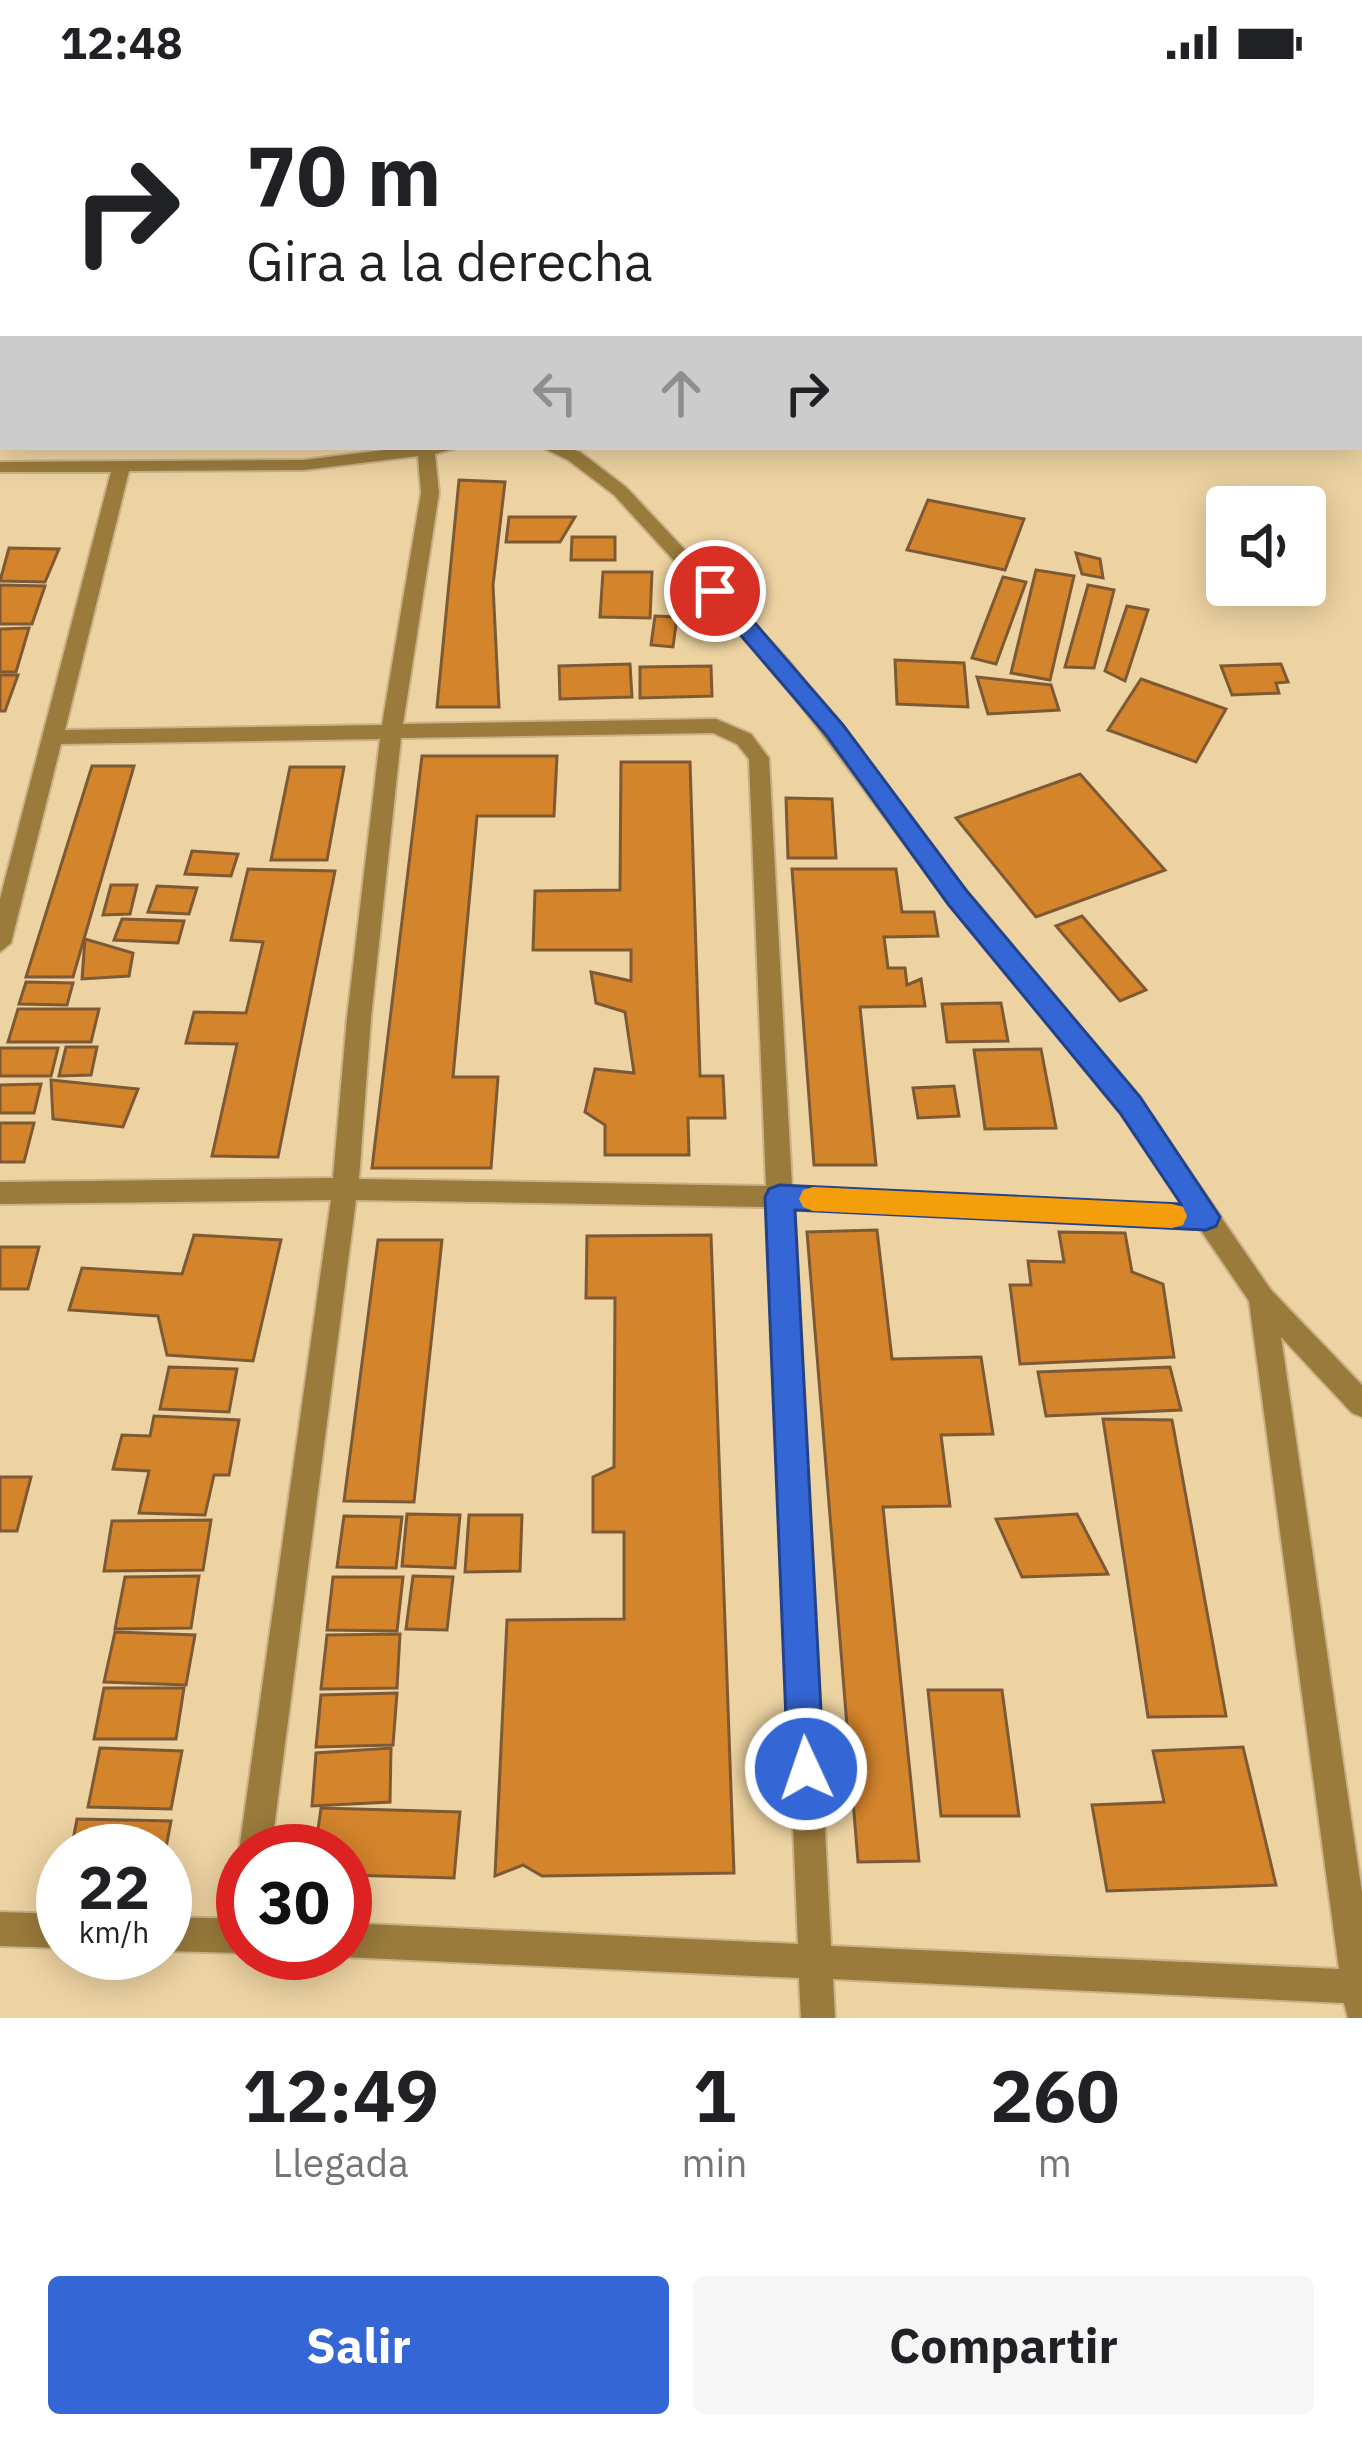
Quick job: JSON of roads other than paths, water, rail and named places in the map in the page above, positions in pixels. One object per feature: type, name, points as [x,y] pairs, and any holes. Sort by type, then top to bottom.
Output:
[{"type":"street","points":[[0,467],[304,465],[431,450]]},
{"type":"street","points":[[259,1824],[345,1189],[391,735],[439,450]]},
{"type":"street","points":[[558,450],[574,456],[620,490],[782,666],[957,897],[1130,1105],[1262,1298],[1362,1404]]},
{"type":"street","points":[[0,943],[122,469]]},
{"type":"street","points":[[56,737],[716,726],[744,739],[759,758],[818,2018]]},
{"type":"street","points":[[0,1193],[345,1189],[779,1197],[1206,1217]]},
{"type":"street","points":[[372,1941],[815,1960],[1361,1999],[1262,1298]]},
{"type":"street","points":[[0,1929],[36,1930]]}]
